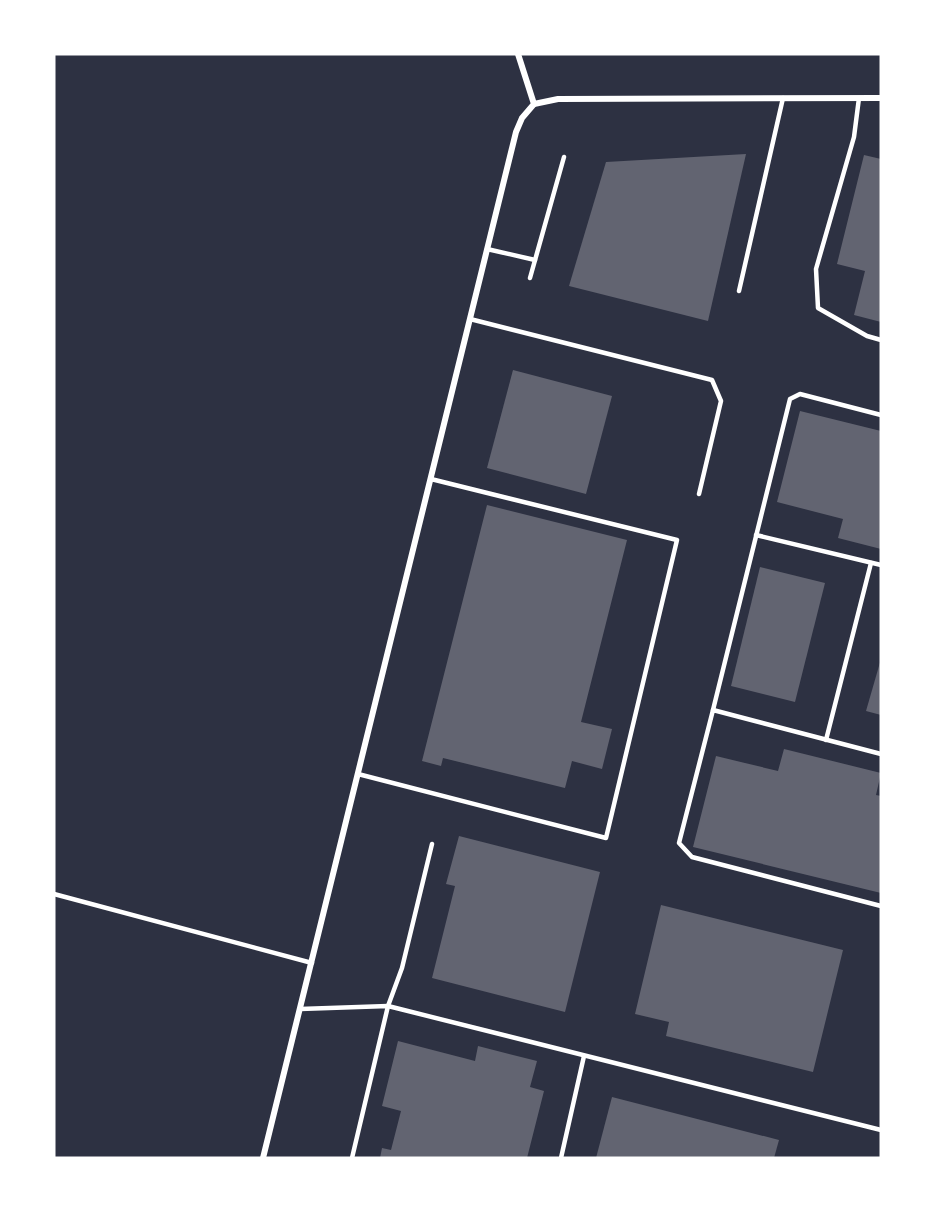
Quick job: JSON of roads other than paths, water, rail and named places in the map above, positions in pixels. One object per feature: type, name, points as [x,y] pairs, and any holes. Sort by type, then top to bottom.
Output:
[{"type":"street","points":[[518,54],[534,104]]},
{"type":"street","points":[[264,1158],[516,132],[522,118],[534,104],[558,99],[881,98]]},
{"type":"lane","points":[[739,291],[783,98]]},
{"type":"lane","points":[[859,98],[854,137],[816,269],[818,308],[867,336],[881,340]]},
{"type":"lane","points":[[530,278],[564,157]]},
{"type":"lane","points":[[487,249],[535,260]]},
{"type":"lane","points":[[470,319],[712,380],[721,401],[699,494]]},
{"type":"lane","points":[[881,415],[800,394],[790,399],[679,843],[692,857],[881,906]]},
{"type":"lane","points":[[358,774],[606,838],[677,540],[431,479]]},
{"type":"lane","points":[[756,536],[881,566]]},
{"type":"lane","points":[[826,740],[871,563]]},
{"type":"lane","points":[[713,710],[881,754]]},
{"type":"lane","points":[[352,1158],[388,1006],[402,968],[432,844]]},
{"type":"lane","points":[[54,894],[312,963]]},
{"type":"lane","points":[[300,1009],[388,1006],[881,1130]]},
{"type":"lane","points":[[561,1158],[584,1056]]}]
